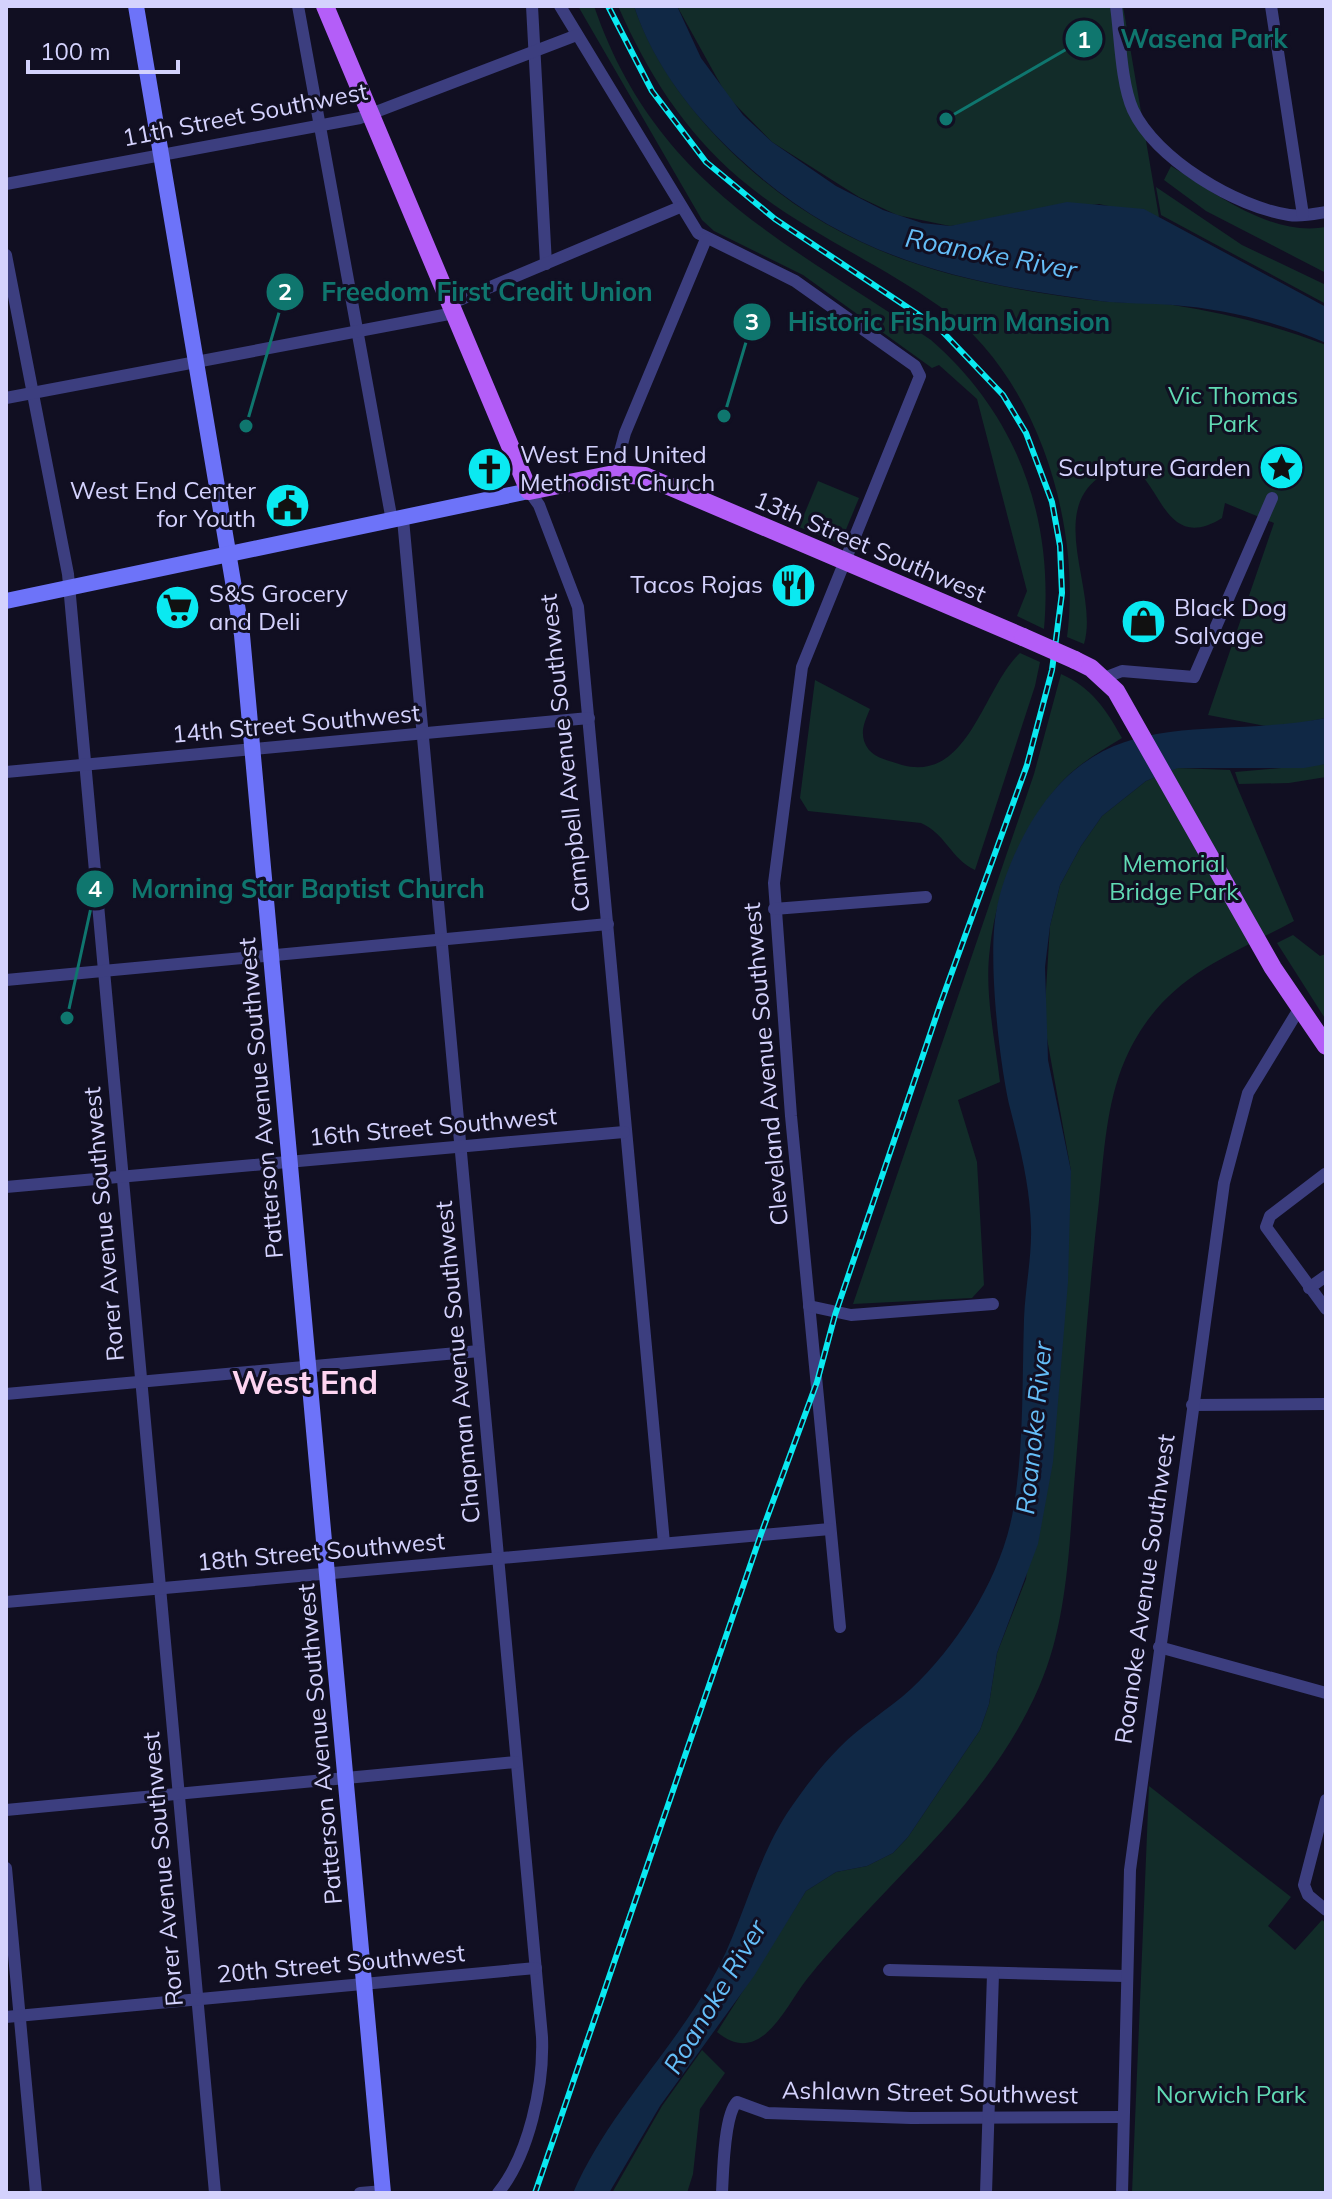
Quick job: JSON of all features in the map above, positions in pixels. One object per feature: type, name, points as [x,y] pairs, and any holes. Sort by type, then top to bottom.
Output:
[{"type":"main road","name":"Patterson Avenue Southwest","points":[[136,6],[242,635],[384,2192]]},
{"type":"main road","name":"Campbell Avenue Southwest","points":[[325,6],[529,491]]},
{"type":"main road","name":"13th Street Southwest","points":[[6,601],[614,474],[645,476],[843,563],[1023,637],[1075,660],[1104,678]]},
{"type":"main road","points":[[242,635],[248,615],[243,561],[264,548]]},
{"type":"main road","points":[[1104,678],[1124,704],[1273,968],[1326,1046]]},
{"type":"street","name":"Chapman Avenue Southwest","points":[[298,6],[357,331],[398,520],[424,734],[443,940],[542,2037],[541,2081],[522,2144],[498,2193]]},
{"type":"street","points":[[532,6],[546,264]]},
{"type":"street","points":[[560,6],[680,207],[706,239],[625,433],[614,474]]},
{"type":"street","points":[[1116,6],[1130,102],[1151,137],[1192,173],[1226,191],[1277,212],[1303,215],[1326,212]]},
{"type":"street","points":[[1271,6],[1303,215]]},
{"type":"street","name":"11th Street Southwest","points":[[6,184],[371,114],[577,35]]},
{"type":"street","points":[[6,398],[357,331],[452,308],[680,207]]},
{"type":"street","name":"Cleveland Avenue Southwest","points":[[706,239],[795,281],[915,366],[920,376],[802,667],[790,742],[774,909],[840,1627]]},
{"type":"street","name":"Rorer Avenue Southwest","points":[[6,255],[69,587],[215,2193]]},
{"type":"street","name":"Campbell Avenue Southwest","points":[[529,491],[539,505],[575,593],[664,1543]]},
{"type":"street","points":[[1104,678],[1122,671],[1194,677],[1272,498]]},
{"type":"street","name":"14th Street Southwest","points":[[6,772],[589,718]]},
{"type":"street","points":[[774,909],[926,897]]},
{"type":"street","points":[[6,980],[608,924]]},
{"type":"street","name":"Roanoke Avenue Southwest","points":[[1122,2193],[1130,1870],[1224,1183],[1237,1124],[1256,1075],[1299,1009]]},
{"type":"street","name":"16th Street Southwest","points":[[6,1187],[624,1132]]},
{"type":"street","points":[[1325,1174],[1270,1216],[1266,1227],[1326,1309]]},
{"type":"street","points":[[1309,1288],[1326,1276]]},
{"type":"street","points":[[809,1306],[835,1315],[851,1315],[993,1304]]},
{"type":"street","points":[[6,1394],[479,1351]]},
{"type":"street","points":[[1192,1405],[1326,1404]]},
{"type":"street","name":"18th Street Southwest","points":[[6,1602],[830,1529]]},
{"type":"street","points":[[1159,1647],[1326,1693]]},
{"type":"street","points":[[6,1810],[516,1762]]},
{"type":"street","points":[[1326,1800],[1305,1890],[1326,1910]]},
{"type":"street","points":[[6,1868],[36,2193]]},
{"type":"street","name":"20th Street Southwest","points":[[6,2017],[536,1968]]},
{"type":"street","points":[[889,1970],[1125,1976]]},
{"type":"street","points":[[986,2193],[993,1974]]},
{"type":"street","name":"Ashlawn Street Southwest","points":[[722,2193],[728,2130],[732,2107],[737,2102],[767,2113],[1123,2117]]},
{"type":"street","points":[[360,2193],[384,2192]]},
{"type":"green space","points":[[578,6],[594,6],[620,68],[652,120],[690,165],[731,203],[777,238],[931,340],[961,369],[986,401],[1024,471],[1035,508],[1043,547],[1046,588],[1044,629],[1017,616],[1027,591],[977,399],[939,365],[932,368],[803,275],[714,231],[702,220]]},
{"type":"green space","name":"Vic Thomas Park","points":[[618,6],[634,6],[664,70],[707,127],[740,160],[821,221],[863,243],[907,261],[1000,286],[1100,301],[1192,308],[1270,326],[1326,345],[1326,718],[1276,728],[1208,715],[1274,523],[1225,503],[1222,518],[1203,527],[1188,527],[1167,512],[1143,477],[1133,469],[1106,473],[1084,494],[1077,513],[1076,534],[1087,624],[1084,644],[1067,637],[1070,593],[1067,547],[1059,501],[1027,411],[1002,370],[973,335],[939,306],[762,197],[719,160],[669,99],[641,54]]},
{"type":"green space","points":[[677,6],[1123,6],[1159,217],[1099,204],[950,226],[897,215],[859,197],[772,142],[727,96]]},
{"type":"green space","points":[[1171,166],[1225,200],[1264,219],[1305,228],[1326,227],[1326,273],[1206,211],[1164,180]]},
{"type":"green space","points":[[1156,187],[1242,245],[1326,285],[1326,304],[1161,215]]},
{"type":"green space","points":[[818,481],[859,498],[840,544],[799,527]]},
{"type":"green space","points":[[1020,653],[1040,662],[975,870],[960,860],[937,833],[921,823],[808,811],[800,798],[815,680],[870,709],[863,735],[872,753],[902,765],[925,767],[944,760],[959,746],[1007,668]]},
{"type":"green space","points":[[1061,674],[1097,700],[1122,738],[1072,772],[1045,803],[1012,862],[998,905],[988,981],[1000,1082],[958,1100],[977,1162],[984,1285],[972,1298],[853,1304],[1034,774]]},
{"type":"green space","points":[[1326,764],[1326,777],[1289,783],[1239,784],[1235,772]]},
{"type":"green space","name":"Memorial Bridge Park","points":[[1177,768],[1230,770],[1294,921],[1218,960],[1175,990],[1156,1009],[1140,1032],[1119,1077],[1102,1165],[1065,1588],[1048,1664],[1018,1729],[964,1806],[837,1943],[771,2029],[747,2043],[733,2041],[717,2032],[806,1891],[836,1872],[867,1866],[893,1853],[908,1837],[980,1730],[989,1704],[997,1653],[1026,1579],[1071,1171],[1044,1022],[1050,926],[1060,885],[1102,816],[1146,781]]},
{"type":"green space","points":[[1293,935],[1320,956],[1326,954],[1326,1020],[1277,943]]},
{"type":"green space","name":"Norwich Park","points":[[1149,1786],[1291,1897],[1268,1926],[1295,1950],[1322,1920],[1326,1923],[1326,2193],[1132,2193]]},
{"type":"green space","points":[[702,2050],[725,2073],[700,2109],[693,2174],[687,2193],[612,2193],[662,2106]]},
{"type":"water","name":"Roanoke River","points":[[634,6],[677,6],[701,58],[743,115],[772,142],[836,186],[883,210],[922,223],[950,226],[1067,202],[1144,209],[1326,307],[1326,343],[1270,323],[1212,310],[1100,301],[1000,285],[907,260],[864,243],[780,193],[723,143],[664,70]]},
{"type":"water","name":"Roanoke River","points":[[1326,718],[1326,764],[1304,768],[1178,768],[1146,781],[1102,816],[1060,885],[1050,926],[1045,967],[1048,1060],[1071,1171],[1068,1282],[1053,1462],[1038,1544],[997,1653],[989,1704],[980,1730],[908,1837],[893,1853],[867,1866],[836,1872],[806,1891],[754,1976],[660,2106],[609,2193],[573,2193],[603,2138],[710,1983],[768,1849],[792,1806],[839,1748],[929,1671],[977,1605],[1001,1556],[1014,1505],[1020,1459],[1024,1319],[1031,1227],[1027,1182],[1006,1088],[993,956],[1003,883],[1024,835],[1053,792],[1085,762],[1119,744],[1156,734],[1195,729]]},
{"type":"railway","points":[[535,2193],[761,1534],[817,1382],[835,1315],[940,1005],[1027,765],[1052,670],[1062,593],[1060,546],[1052,502],[1026,433],[1003,395],[940,329],[775,219],[706,162],[652,91],[608,6]]},
{"type":"place","name":"Wasena Park","points":[[946,119]]},
{"type":"place","name":"Historic Fishburn Mansion","points":[[724,416]]},
{"type":"place","name":"Freedom First Credit Union","points":[[246,426]]},
{"type":"place","name":"Sculpture Garden","points":[[1282,468]]},
{"type":"place","name":"West End United Methodist Church","points":[[489,469]]},
{"type":"place","name":"West End Center for Youth","points":[[287,505]]},
{"type":"place","name":"Tacos Rojas","points":[[794,585]]},
{"type":"place","name":"S&S Grocery and Deli","points":[[178,608]]},
{"type":"place","name":"Black Dog Salvage","points":[[1143,622]]},
{"type":"place","name":"Morning Star Baptist Church","points":[[67,1018]]},
{"type":"district","name":"West End","points":[[305,1383]]}]
